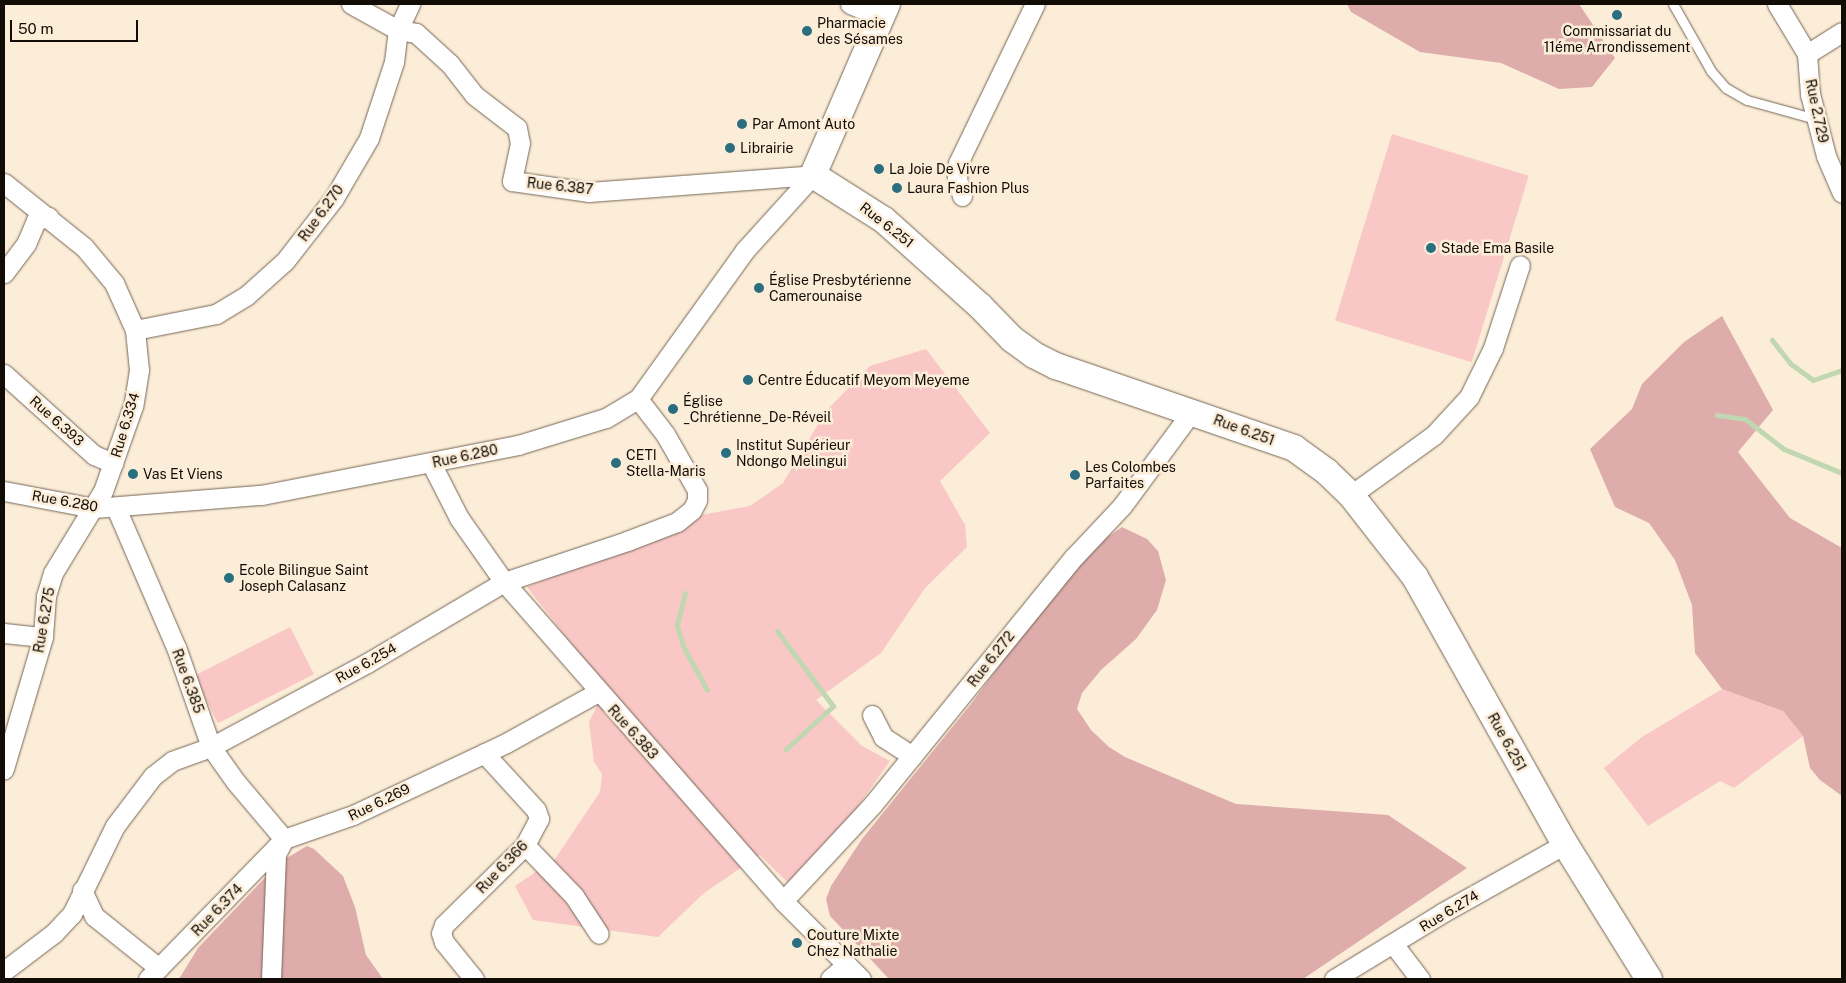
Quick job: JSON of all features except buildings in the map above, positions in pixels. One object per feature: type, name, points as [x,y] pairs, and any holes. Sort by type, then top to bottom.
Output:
[{"type":"main road","points":[[813,175],[885,10]]},
{"type":"main road","name":"Rue 6.251","points":[[813,175],[884,220],[980,306],[1012,339],[1034,355],[1056,366],[1192,411],[1294,448],[1327,472],[1351,495],[1414,577],[1565,844],[1648,979]]},
{"type":"street","name":"Rue 6.387","points":[[351,4],[398,30],[416,33],[450,64],[474,94],[517,128],[520,143],[512,181],[589,192],[813,175]]},
{"type":"street","name":"Rue 6.270","points":[[135,330],[216,314],[246,296],[285,261],[334,198],[369,138],[394,62],[398,30],[410,4]]},
{"type":"street","points":[[850,4],[885,10]]},
{"type":"street","points":[[962,196],[957,179],[958,163],[1035,4]]},
{"type":"street","name":"Rue 2.729","points":[[1776,4],[1807,54],[1810,94],[1816,119],[1826,156],[1842,193]]},
{"type":"street","points":[[1807,54],[1842,32]]},
{"type":"street","name":"Rue 6.280","points":[[4,491],[94,508],[116,508],[261,495],[431,463],[574,429],[623,410],[638,399],[745,250],[813,175]]},
{"type":"street","name":"Rue 6.334","points":[[4,183],[49,216],[84,247],[114,283],[135,330],[139,370],[136,388],[113,463],[94,508]]},
{"type":"street","points":[[4,273],[26,244],[36,220],[49,216]]},
{"type":"street","points":[[1351,495],[1434,435],[1469,397],[1494,348],[1520,265]]},
{"type":"street","name":"Rue 6.393","points":[[4,374],[94,454],[113,463]]},
{"type":"street","name":"Rue 6.254","points":[[4,971],[54,933],[72,914],[82,890],[116,826],[153,776],[172,761],[211,747],[367,663],[504,582],[627,541],[677,522],[692,510],[698,500],[697,490],[665,434],[638,399]]},
{"type":"street","name":"Rue 6.272","points":[[782,901],[873,804],[1074,556],[1122,506],[1192,411]]},
{"type":"street","name":"Rue 6.383","points":[[431,463],[459,518],[504,582],[782,901],[861,979]]},
{"type":"street","name":"Rue 6.275","points":[[4,769],[43,637],[46,596],[53,574],[77,530],[94,508]]},
{"type":"street","name":"Rue 6.385","points":[[116,508],[176,647],[211,747],[235,781],[284,839]]},
{"type":"street","points":[[4,633],[43,637]]},
{"type":"street","name":"Rue 6.269","points":[[284,839],[353,816],[484,753],[598,692]]},
{"type":"street","points":[[872,715],[883,737],[912,756]]},
{"type":"street","name":"Rue 6.366","points":[[474,979],[444,942],[441,933],[444,925],[525,845],[539,819],[536,810],[484,753]]},
{"type":"street","points":[[271,979],[276,854],[284,839]]},
{"type":"street","name":"Rue 6.374","points":[[154,974],[284,839]]},
{"type":"street","name":"Rue 6.274","points":[[1334,979],[1394,945],[1442,913],[1565,844]]},
{"type":"street","points":[[525,845],[574,896],[599,934]]},
{"type":"street","points":[[82,890],[94,916],[154,974]]},
{"type":"street","points":[[1394,945],[1420,979]]},
{"type":"street","points":[[830,979],[846,965]]},
{"type":"lane","points":[[1674,4],[1711,71],[1726,88],[1748,100],[1816,119]]},
{"type":"shaded area","points":[[1347,4],[1579,4],[1615,58],[1592,87],[1559,89],[1501,63],[1420,52],[1351,12]]},
{"type":"shaded area","name":"Stade Ema Basile","points":[[1392,134],[1529,176],[1472,362],[1335,320]]},
{"type":"shaded area","points":[[1722,316],[1773,410],[1738,452],[1790,518],[1842,548],[1842,796],[1820,780],[1810,768],[1803,736],[1783,711],[1722,689],[1695,653],[1692,605],[1675,560],[1649,523],[1615,507],[1590,449],[1632,409],[1642,384],[1684,342]]},
{"type":"shaded area","points":[[926,349],[990,433],[940,481],[965,525],[967,547],[925,588],[881,653],[816,700],[862,746],[890,761],[856,809],[789,884],[760,855],[704,893],[658,937],[533,920],[515,886],[555,859],[600,792],[602,774],[594,762],[589,722],[606,688],[527,587],[701,515],[750,506],[783,483],[826,411],[870,366]]},
{"type":"shaded area","points":[[1122,527],[1147,539],[1158,551],[1166,580],[1157,610],[1136,639],[1101,670],[1082,693],[1077,709],[1091,730],[1109,747],[1125,757],[1236,804],[1388,815],[1467,868],[1303,979],[889,979],[830,916],[826,899],[831,886],[862,839],[971,704],[1039,612],[1099,543]]},
{"type":"shaded area","points":[[290,627],[314,674],[218,723],[194,676]]},
{"type":"shaded area","points":[[1722,689],[1783,711],[1803,736],[1734,788],[1720,781],[1648,826],[1604,768],[1642,737]]},
{"type":"shaded area","points":[[307,846],[314,849],[343,876],[355,907],[366,955],[383,979],[179,979],[198,948],[280,862]]},
{"type":"waterway","points":[[1772,340],[1791,364],[1813,380],[1842,370]]},
{"type":"waterway","points":[[1717,415],[1745,419],[1784,449],[1842,473]]},
{"type":"waterway","points":[[685,593],[677,626],[683,646],[707,690]]},
{"type":"waterway","points":[[777,631],[833,706],[786,749]]},
{"type":"place","name":"Commissariat du 11éme Arrondissement","points":[[1617,15]]},
{"type":"place","name":"Pharmacie des Sésames","points":[[807,31]]},
{"type":"place","name":"Par Amont Auto","points":[[742,124]]},
{"type":"place","name":"Librairie","points":[[730,148]]},
{"type":"place","name":"La Joie De Vivre","points":[[879,169]]},
{"type":"place","name":"Laura Fashion Plus","points":[[897,188]]},
{"type":"place","name":"Stade Ema Basile","points":[[1431,248]]},
{"type":"place","name":"Église Presbytérienne Camerounaise","points":[[759,288]]},
{"type":"place","name":"Centre Éducatif Meyom Meyeme","points":[[748,380]]},
{"type":"place","name":"Église _Chrétienne_De-Réveil","points":[[673,409]]},
{"type":"place","name":"Institut Supérieur Ndongo Melingui","points":[[726,453]]},
{"type":"place","name":"CETI Stella-Maris","points":[[616,463]]},
{"type":"place","name":"Vas Et Viens","points":[[133,474]]},
{"type":"place","name":"Les Colombes Parfaites","points":[[1075,475]]},
{"type":"place","name":"Ecole Bilingue Saint Joseph Calasanz","points":[[229,578]]},
{"type":"place","name":"Couture Mixte Chez Nathalie","points":[[797,943]]}]
